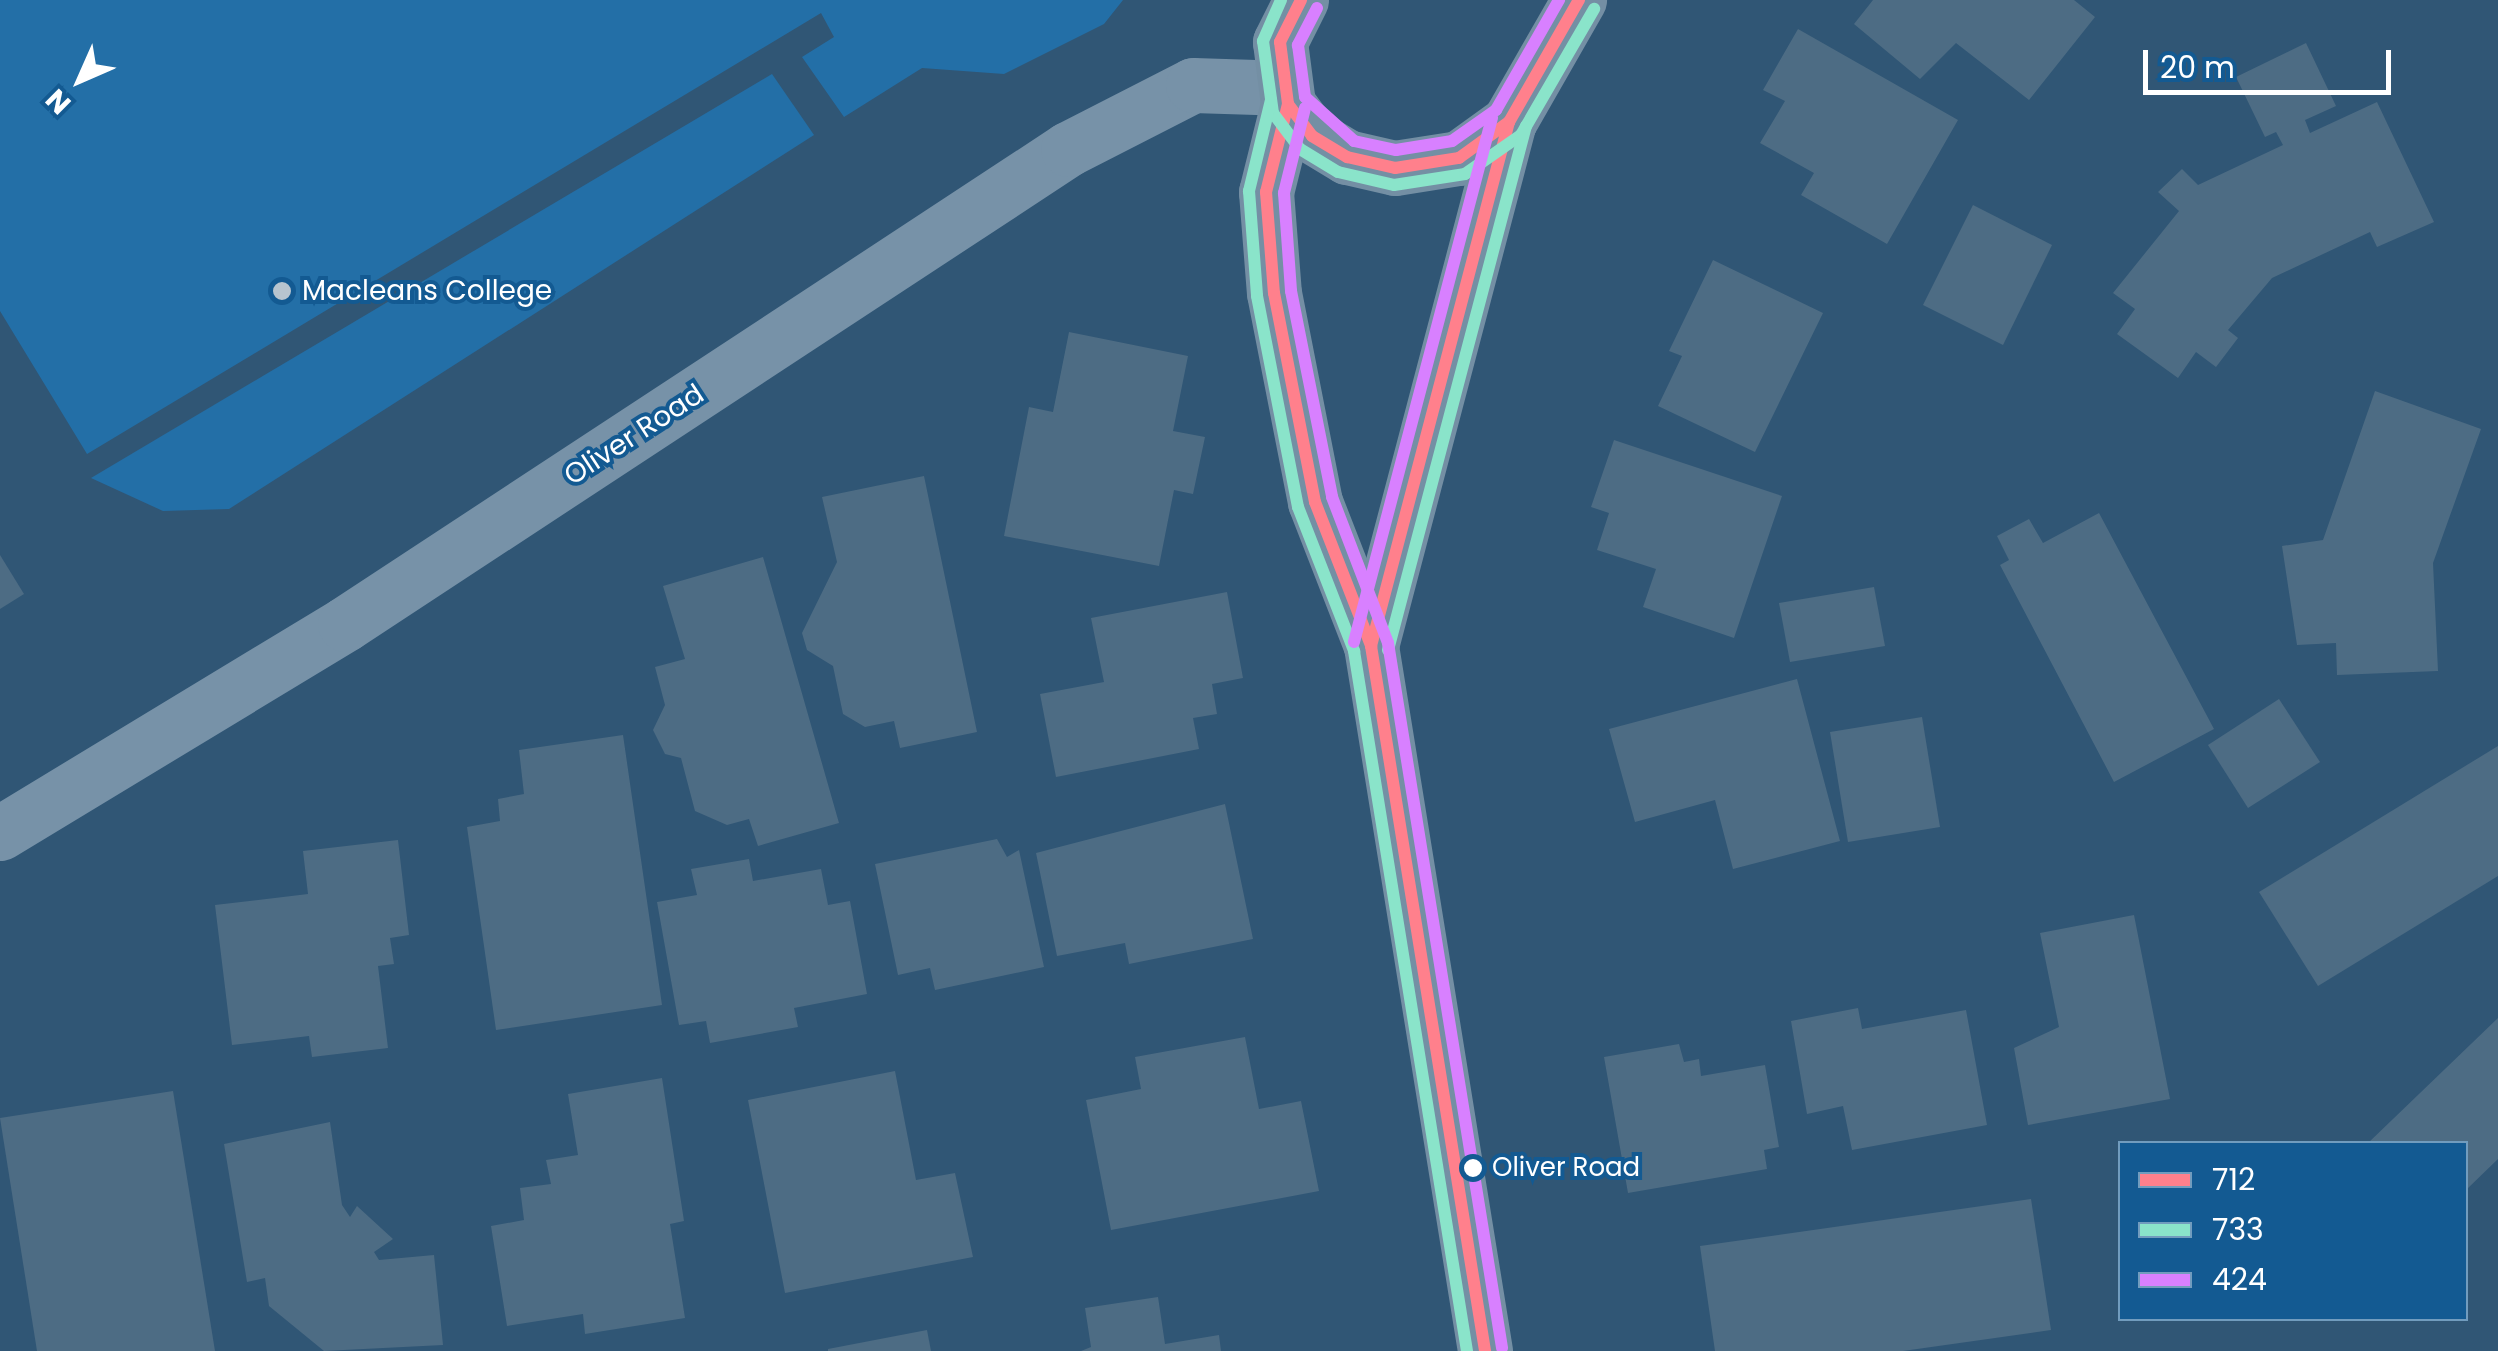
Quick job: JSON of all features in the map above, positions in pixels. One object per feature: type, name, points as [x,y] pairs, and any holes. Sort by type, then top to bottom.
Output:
[{"type":"main road","points":[[1371,646],[1509,122],[1580,0]]},
{"type":"main road","points":[[1280,47],[1335,150],[1395,168],[1459,158],[1509,122]]},
{"type":"main road","points":[[1280,47],[1266,192],[1274,293],[1315,502],[1371,646],[1485,1351]]},
{"type":"street","name":"Oliver Road","points":[[0,834],[344,624],[1068,149],[1193,85],[1280,47]]},
{"type":"shaded area","name":"Macleans College","points":[[0,0],[1123,0],[1104,24],[1004,74],[922,68],[844,117],[802,57],[834,37],[821,13],[87,454],[0,311]]},
{"type":"shaded area","points":[[772,74],[814,135],[229,509],[163,511],[91,478]]},
{"type":"building","points":[[1873,0],[2074,0],[2095,17],[2029,100],[1956,43],[1920,79],[1854,24]]},
{"type":"building","points":[[1798,29],[1958,120],[1887,244],[1801,195],[1814,173],[1760,143],[1785,101],[1763,90]]},
{"type":"building","points":[[2306,43],[2336,106],[2305,120],[2310,133],[2377,102],[2434,222],[2377,247],[2370,232],[2272,278],[2228,330],[2238,338],[2216,367],[2196,352],[2178,378],[2117,334],[2135,309],[2113,293],[2179,211],[2158,192],[2182,169],[2198,185],[2283,145],[2276,132],[2265,137],[2236,77]]},
{"type":"building","points":[[1973,205],[2052,245],[2003,345],[1923,305]]},
{"type":"building","points":[[1713,260],[1823,313],[1755,452],[1658,406],[1682,356],[1669,351]]},
{"type":"building","points":[[1069,332],[1188,356],[1173,431],[1205,437],[1193,494],[1174,490],[1159,566],[1004,536],[1029,407],[1053,412]]},
{"type":"building","points":[[2375,391],[2481,429],[2433,563],[2438,671],[2337,675],[2336,643],[2297,645],[2282,546],[2323,540]]},
{"type":"building","points":[[1614,440],[1782,496],[1734,638],[1643,607],[1656,569],[1597,550],[1609,513],[1591,507]]},
{"type":"building","points":[[924,476],[977,732],[900,748],[894,721],[865,727],[843,714],[833,666],[807,650],[802,633],[837,562],[822,497]]},
{"type":"building","points":[[2099,513],[2214,729],[2114,782],[2000,565],[2009,560],[1997,536],[2029,519],[2043,543]]},
{"type":"building","points":[[0,555],[24,594],[0,609]]},
{"type":"building","points":[[763,557],[839,823],[758,846],[749,819],[727,825],[695,811],[681,758],[665,754],[653,730],[665,705],[655,667],[685,659],[663,586]]},
{"type":"building","points":[[1874,587],[1885,646],[1790,662],[1779,603]]},
{"type":"building","points":[[1227,592],[1243,678],[1212,684],[1217,714],[1193,718],[1199,749],[1056,777],[1040,694],[1104,682],[1091,618]]},
{"type":"building","points":[[1797,679],[1840,841],[1733,869],[1715,800],[1635,822],[1609,729]]},
{"type":"building","points":[[2279,699],[2320,762],[2248,808],[2208,745]]},
{"type":"building","points":[[1922,717],[1940,827],[1848,842],[1830,732]]},
{"type":"building","points":[[623,735],[662,1005],[496,1030],[467,827],[500,821],[498,799],[524,794],[519,750]]},
{"type":"building","points":[[2498,746],[2498,876],[2318,986],[2259,892]]},
{"type":"building","points":[[1225,804],[1253,939],[1129,964],[1125,943],[1057,956],[1036,853]]},
{"type":"building","points":[[997,839],[1007,857],[1019,850],[1044,967],[935,990],[930,968],[898,975],[875,864]]},
{"type":"building","points":[[398,840],[409,935],[390,938],[394,964],[378,966],[388,1048],[312,1057],[309,1036],[232,1045],[215,905],[308,894],[303,851]]},
{"type":"building","points":[[749,859],[753,881],[821,869],[828,905],[850,901],[867,994],[794,1008],[798,1027],[710,1043],[706,1021],[679,1025],[657,902],[697,895],[691,869]]},
{"type":"building","points":[[2134,915],[2170,1099],[2028,1125],[2014,1048],[2059,1027],[2040,933]]},
{"type":"building","points":[[1858,1008],[1862,1029],[1966,1010],[1987,1125],[1852,1150],[1843,1106],[1807,1114],[1791,1021]]},
{"type":"building","points":[[2498,1018],[2498,1159],[2468,1188],[2468,1141],[2370,1141]]},
{"type":"building","points":[[1245,1037],[1259,1109],[1301,1101],[1319,1191],[1111,1230],[1086,1100],[1141,1089],[1135,1057]]},
{"type":"building","points":[[1679,1044],[1684,1062],[1699,1059],[1701,1076],[1765,1065],[1779,1147],[1764,1150],[1767,1169],[1628,1193],[1604,1057]]},
{"type":"building","points":[[895,1071],[916,1180],[955,1173],[973,1257],[785,1293],[748,1100]]},
{"type":"building","points":[[662,1078],[684,1221],[670,1224],[685,1318],[585,1334],[583,1314],[507,1326],[491,1226],[524,1220],[520,1188],[551,1184],[546,1160],[578,1155],[568,1094]]},
{"type":"building","points":[[173,1091],[215,1351],[37,1351],[0,1118]]},
{"type":"building","points":[[330,1122],[342,1205],[350,1217],[357,1206],[393,1239],[374,1252],[379,1260],[434,1255],[443,1345],[324,1351],[269,1306],[265,1278],[247,1282],[224,1144]]},
{"type":"building","points":[[2031,1199],[2051,1330],[1903,1351],[1715,1351],[1700,1246]]},
{"type":"building","points":[[1158,1297],[1165,1344],[1219,1335],[1221,1351],[1081,1351],[1091,1347],[1085,1308]]},
{"type":"building","points":[[927,1330],[931,1351],[828,1351],[828,1349]]},
{"type":"transit line","name":"733","points":[[1281,0],[1263,41],[1273,113],[1300,149],[1338,172],[1394,185],[1465,174],[1521,135],[1594,9]]},
{"type":"transit line","name":"712","points":[[1301,0],[1280,42],[1288,104],[1312,136],[1347,157],[1395,168],[1459,158],[1509,122],[1579,0]]},
{"type":"transit line","name":"424","points":[[1317,8],[1298,45],[1305,97],[1354,141],[1396,150],[1452,141],[1496,110],[1559,0]]},
{"type":"transit line","name":"733","points":[[1271,100],[1249,191],[1257,296],[1298,507],[1354,651],[1467,1351]]},
{"type":"transit line","name":"712","points":[[1288,104],[1266,192],[1274,293],[1315,502],[1371,646],[1485,1351]]},
{"type":"transit line","name":"424","points":[[1305,108],[1284,193],[1291,291],[1332,497],[1388,643],[1502,1348]]},
{"type":"transit line","name":"424","points":[[1354,642],[1492,118]]},
{"type":"transit line","name":"712","points":[[1371,646],[1509,122]]},
{"type":"transit line","name":"733","points":[[1388,650],[1526,126]]},
{"type":"place","name":"Macleans College","points":[[282,291]]},
{"type":"place","name":"Oliver Road","points":[[1473,1168]]}]
